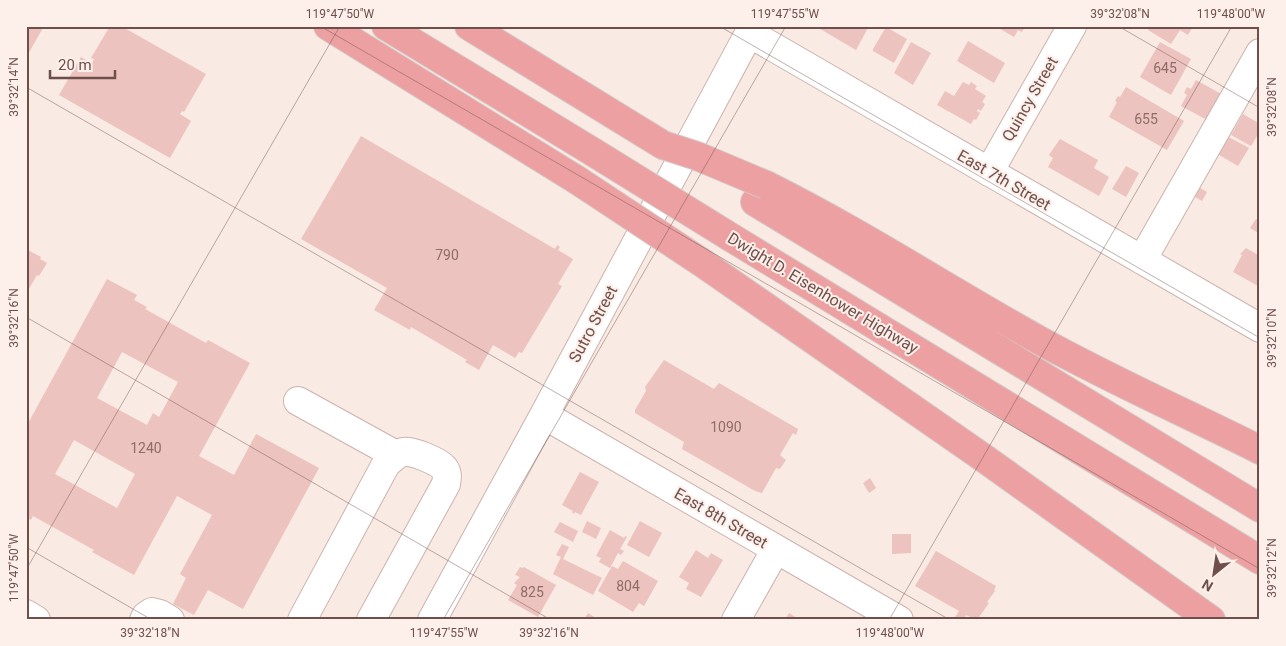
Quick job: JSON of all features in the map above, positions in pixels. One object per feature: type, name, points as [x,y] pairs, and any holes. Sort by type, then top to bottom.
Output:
[{"type":"highway","points":[[328,26],[577,180],[701,262],[978,454],[1212,620]]},
{"type":"highway","name":"Dwight D. Eisenhower Highway","points":[[386,26],[1260,560]]},
{"type":"highway","points":[[469,26],[663,145],[760,193],[1260,508]]},
{"type":"highway","points":[[760,193],[833,220],[1039,340],[1260,450]]},
{"type":"street","name":"Quincy Street","points":[[989,172],[1072,26]]},
{"type":"street","name":"East 7th Street","points":[[751,29],[989,172],[1260,328]]},
{"type":"street","name":"Sutro Street","points":[[432,620],[751,29]]},
{"type":"street","points":[[1142,260],[1260,53]]},
{"type":"street","points":[[298,401],[396,455]]},
{"type":"street","name":"East 8th Street","points":[[544,415],[899,620]]},
{"type":"street","points":[[302,620],[386,464],[396,455],[404,452],[417,454],[443,468],[447,476],[446,484],[371,620]]},
{"type":"street","points":[[736,620],[776,549]]},
{"type":"street","points":[[144,620],[152,612],[170,620]]},
{"type":"street","points":[[26,614],[36,620]]},
{"type":"building","points":[[26,26],[44,26],[26,58]]},
{"type":"building","points":[[110,26],[121,26],[206,74],[184,112],[182,111],[180,114],[191,121],[170,158],[59,95],[81,57],[92,64],[94,59],[91,58]]},
{"type":"building","points":[[815,26],[869,26],[856,50]]},
{"type":"building","points":[[995,26],[1025,26],[1022,32],[1018,30],[1014,37]]},
{"type":"building","points":[[1150,26],[1193,26],[1188,35],[1180,30],[1171,44],[1148,30]]},
{"type":"building","points":[[886,27],[907,39],[894,63],[873,51]]},
{"type":"building","points":[[968,41],[1005,63],[994,83],[957,61]]},
{"type":"building","points":[[911,42],[931,53],[913,85],[894,73]]},
{"type":"building","points":[[1160,42],[1191,59],[1171,95],[1140,77]]},
{"type":"building","points":[[1196,80],[1223,95],[1209,121],[1181,106],[1187,95],[1184,93],[1187,87],[1191,89]]},
{"type":"building","points":[[963,82],[969,85],[971,82],[977,86],[975,89],[986,96],[982,102],[985,104],[981,111],[978,109],[977,111],[980,113],[971,124],[937,105],[945,91],[954,96]]},
{"type":"building","points":[[1126,87],[1184,121],[1167,150],[1109,117],[1117,102],[1115,101]]},
{"type":"building","points":[[1243,114],[1260,124],[1260,131],[1251,146],[1231,135]]},
{"type":"building","points":[[1223,134],[1249,148],[1238,166],[1214,152]]},
{"type":"building","points":[[361,136],[555,249],[557,245],[560,247],[558,250],[573,259],[558,284],[562,286],[522,353],[519,352],[515,358],[493,345],[479,370],[465,362],[467,360],[411,327],[410,330],[374,310],[387,288],[301,239]]},
{"type":"building","points":[[1060,139],[1098,160],[1094,168],[1109,177],[1099,196],[1048,167],[1053,158],[1049,155]]},
{"type":"building","points":[[1126,166],[1139,173],[1126,197],[1112,189]]},
{"type":"building","points":[[1197,186],[1207,192],[1202,201],[1192,195]]},
{"type":"building","points":[[1256,219],[1260,221],[1260,234],[1250,228]]},
{"type":"building","points":[[1246,248],[1260,256],[1260,287],[1233,272],[1242,255],[1240,254]]},
{"type":"building","points":[[26,249],[41,257],[40,259],[47,263],[39,276],[37,275],[26,294]]},
{"type":"building","points":[[107,279],[137,295],[134,300],[147,307],[145,309],[206,343],[208,340],[250,363],[199,456],[234,475],[256,434],[319,468],[243,609],[208,590],[194,615],[173,604],[186,578],[180,574],[212,515],[177,496],[134,575],[33,516],[31,520],[26,517],[26,427]],"holes":[[[122,352],[178,382],[159,417],[153,413],[147,425],[97,398]],[[74,440],[135,474],[117,508],[55,474]]]},
{"type":"building","points":[[664,360],[714,389],[719,383],[798,429],[796,435],[793,433],[780,455],[786,460],[780,469],[776,468],[762,493],[755,491],[682,449],[684,442],[635,413],[646,391],[645,387]]},
{"type":"building","points":[[580,472],[599,482],[581,515],[575,512],[574,514],[573,511],[562,505]]},
{"type":"building","points":[[870,478],[876,488],[869,493],[863,483]]},
{"type":"building","points":[[587,521],[601,528],[596,539],[582,532]]},
{"type":"building","points":[[640,521],[662,533],[649,557],[627,545]]},
{"type":"building","points":[[560,522],[578,531],[573,542],[554,532]]},
{"type":"building","points":[[610,530],[624,538],[625,536],[627,537],[620,549],[624,551],[621,555],[618,553],[610,568],[599,562],[601,558],[596,556]]},
{"type":"building","points":[[892,534],[911,534],[911,553],[892,554]]},
{"type":"building","points":[[562,544],[569,547],[563,559],[602,578],[593,595],[553,574],[561,557],[556,555]]},
{"type":"building","points":[[696,550],[708,558],[711,553],[723,560],[701,597],[686,589],[689,583],[679,577]]},
{"type":"building","points":[[936,551],[996,586],[995,591],[987,602],[989,603],[977,620],[966,615],[964,620],[960,620],[955,617],[959,611],[915,586]]},
{"type":"building","points":[[623,561],[658,581],[644,606],[639,603],[633,612],[598,591],[612,566],[618,569]]},
{"type":"building","points":[[520,567],[524,567],[556,585],[538,617],[508,600],[517,585],[514,583],[520,577],[515,575]]},
{"type":"building","points":[[588,613],[599,620],[584,620]]},
{"type":"building","points":[[789,613],[800,620],[785,620]]}]
